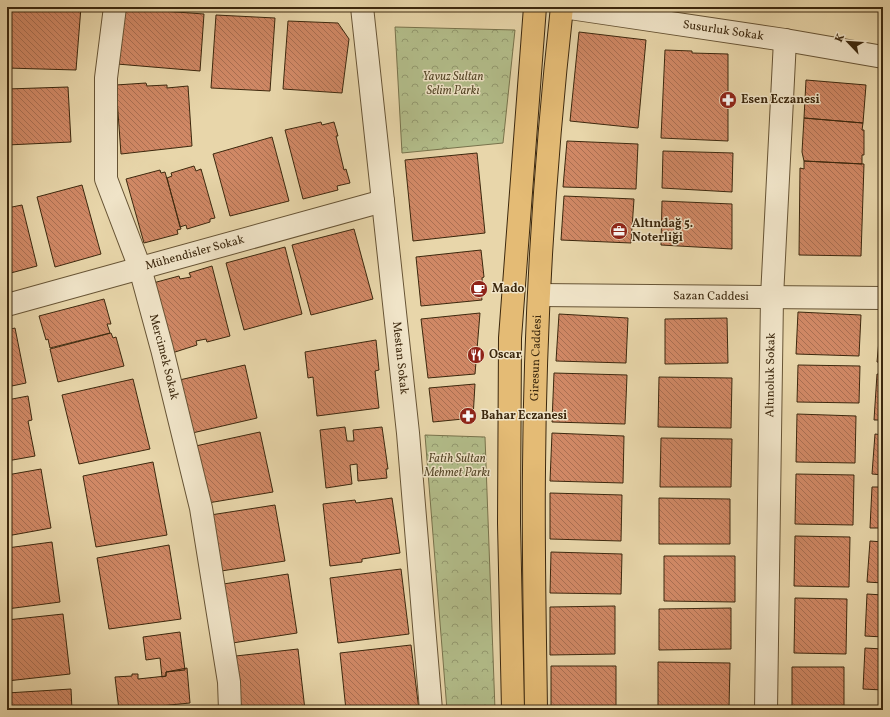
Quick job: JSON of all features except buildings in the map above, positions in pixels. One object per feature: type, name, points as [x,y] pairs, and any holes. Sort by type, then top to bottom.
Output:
[{"type":"main road","points":[[513,710],[509,523],[510,338],[535,7]]},
{"type":"main road","name":"Giresun Caddesi","points":[[536,710],[534,469],[539,295],[550,113],[563,7]]},
{"type":"street","name":"Mercimek Sokak","points":[[116,7],[106,78],[106,178],[140,268],[162,349],[200,508],[228,682],[230,710]]},
{"type":"street","name":"Mestan Sokak","points":[[362,7],[408,433],[431,710]]},
{"type":"street","name":"Susurluk Sokak","points":[[563,7],[785,40],[883,57]]},
{"type":"street","name":"Altınoluk Sokak","points":[[766,710],[772,296],[785,40]]},
{"type":"street","name":"Mühendisler Sokak","points":[[7,305],[383,201]]},
{"type":"street","name":"Sazan Caddesi","points":[[539,295],[883,298]]},
{"type":"green space","name":"Yavuz Sultan Selim Parkı","points":[[395,27],[515,30],[503,143],[402,153]]},
{"type":"green space","name":"Fatih Sultan Mehmet Parkı","points":[[425,435],[485,437],[495,710],[447,710]]},
{"type":"place","name":"Esen Eczanesi","points":[[728,100]]},
{"type":"place","name":"Altındağ 5. Noterliği","points":[[619,231]]},
{"type":"place","name":"Mado","points":[[479,289]]},
{"type":"place","name":"Oscar","points":[[476,355]]},
{"type":"place","name":"Bahar Eczanesi","points":[[468,416]]}]
